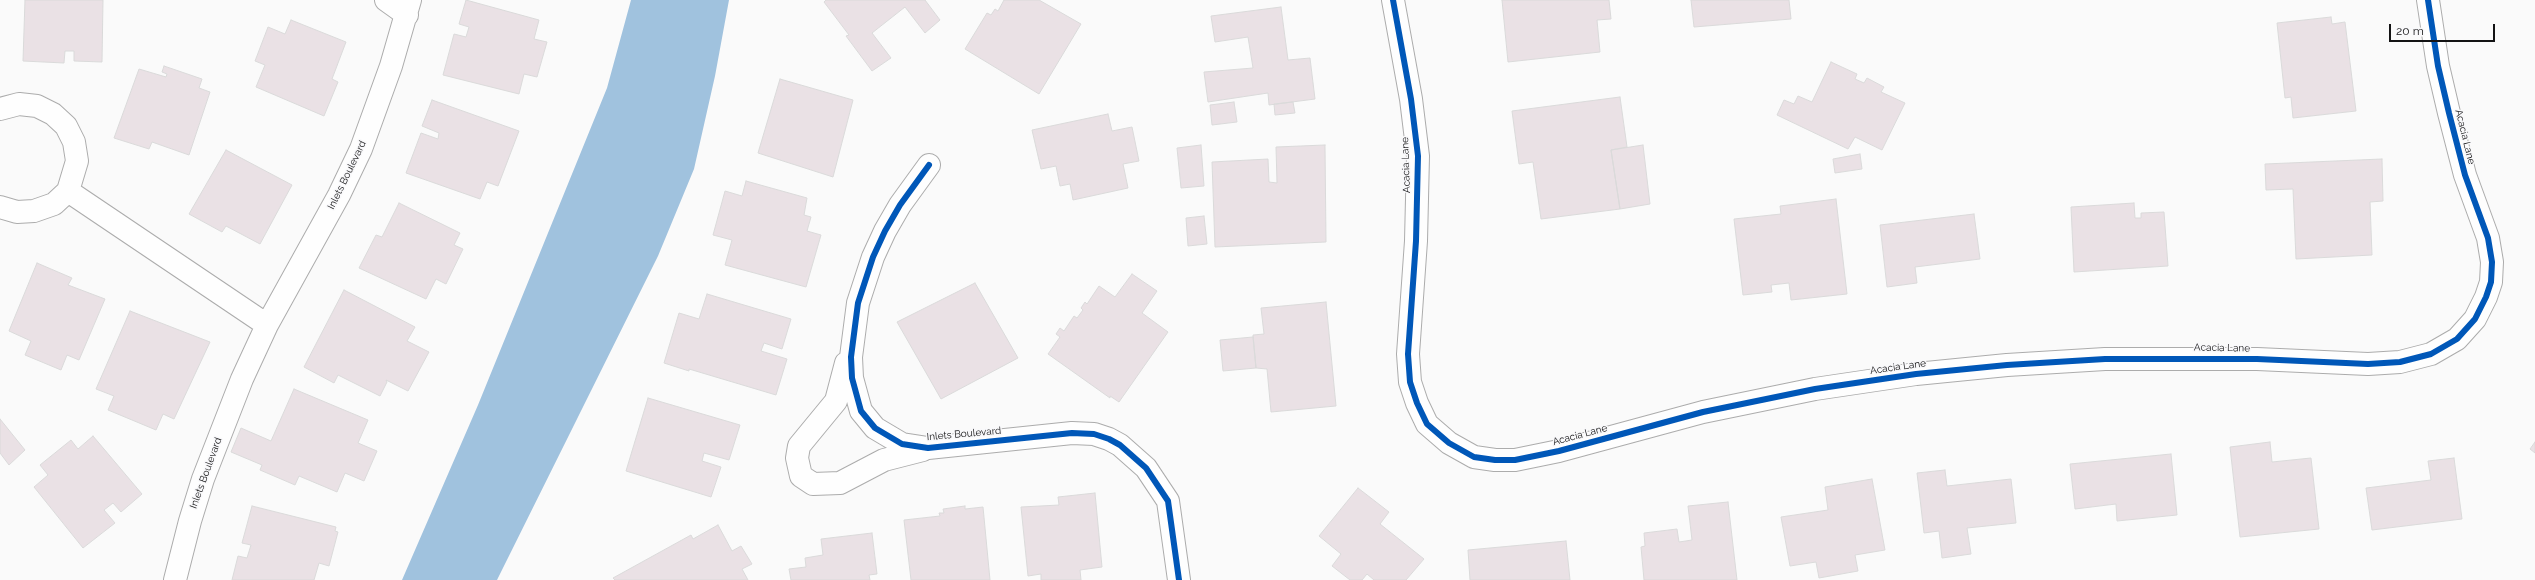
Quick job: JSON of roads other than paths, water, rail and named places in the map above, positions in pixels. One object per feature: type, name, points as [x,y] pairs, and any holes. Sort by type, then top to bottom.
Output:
[{"type":"street","name":"Inlets Boulevard","points":[[175,580],[190,520],[203,479],[242,379],[267,325],[339,195],[361,149],[392,66],[409,8],[386,0]]},
{"type":"street","name":"Acacia Lane","points":[[1392,0],[1411,99],[1418,156],[1416,241],[1408,354],[1410,382],[1427,424],[1449,444],[1474,457],[1495,460],[1515,460],[1559,451],[1703,412],[1815,389],[1916,374],[2007,365],[2105,359],[2257,359],[2368,364],[2400,362],[2431,354],[2457,339],[2475,319],[2486,297],[2491,282],[2492,262],[2488,238],[2465,175],[2449,113],[2438,66],[2428,0]]},
{"type":"street","points":[[0,109],[19,104],[37,106],[53,114],[66,126],[74,142],[76,161],[68,191],[54,204],[34,211],[16,212],[0,208]]},
{"type":"street","name":"Inlets Boulevard","points":[[929,165],[900,205],[873,256],[858,303],[852,336],[852,378],[861,411],[875,428],[902,444],[928,448],[1072,433],[1094,434],[1109,439],[1120,445],[1146,468],[1168,501],[1179,580]]},
{"type":"street","points":[[68,191],[267,325]]},
{"type":"street","points":[[852,336],[836,402],[799,446],[797,458],[801,476],[813,484],[840,483],[884,460],[928,448]]},
{"type":"water","points":[[631,0],[729,0],[715,76],[694,169],[658,256],[497,580],[402,580],[478,405],[607,88]]}]
